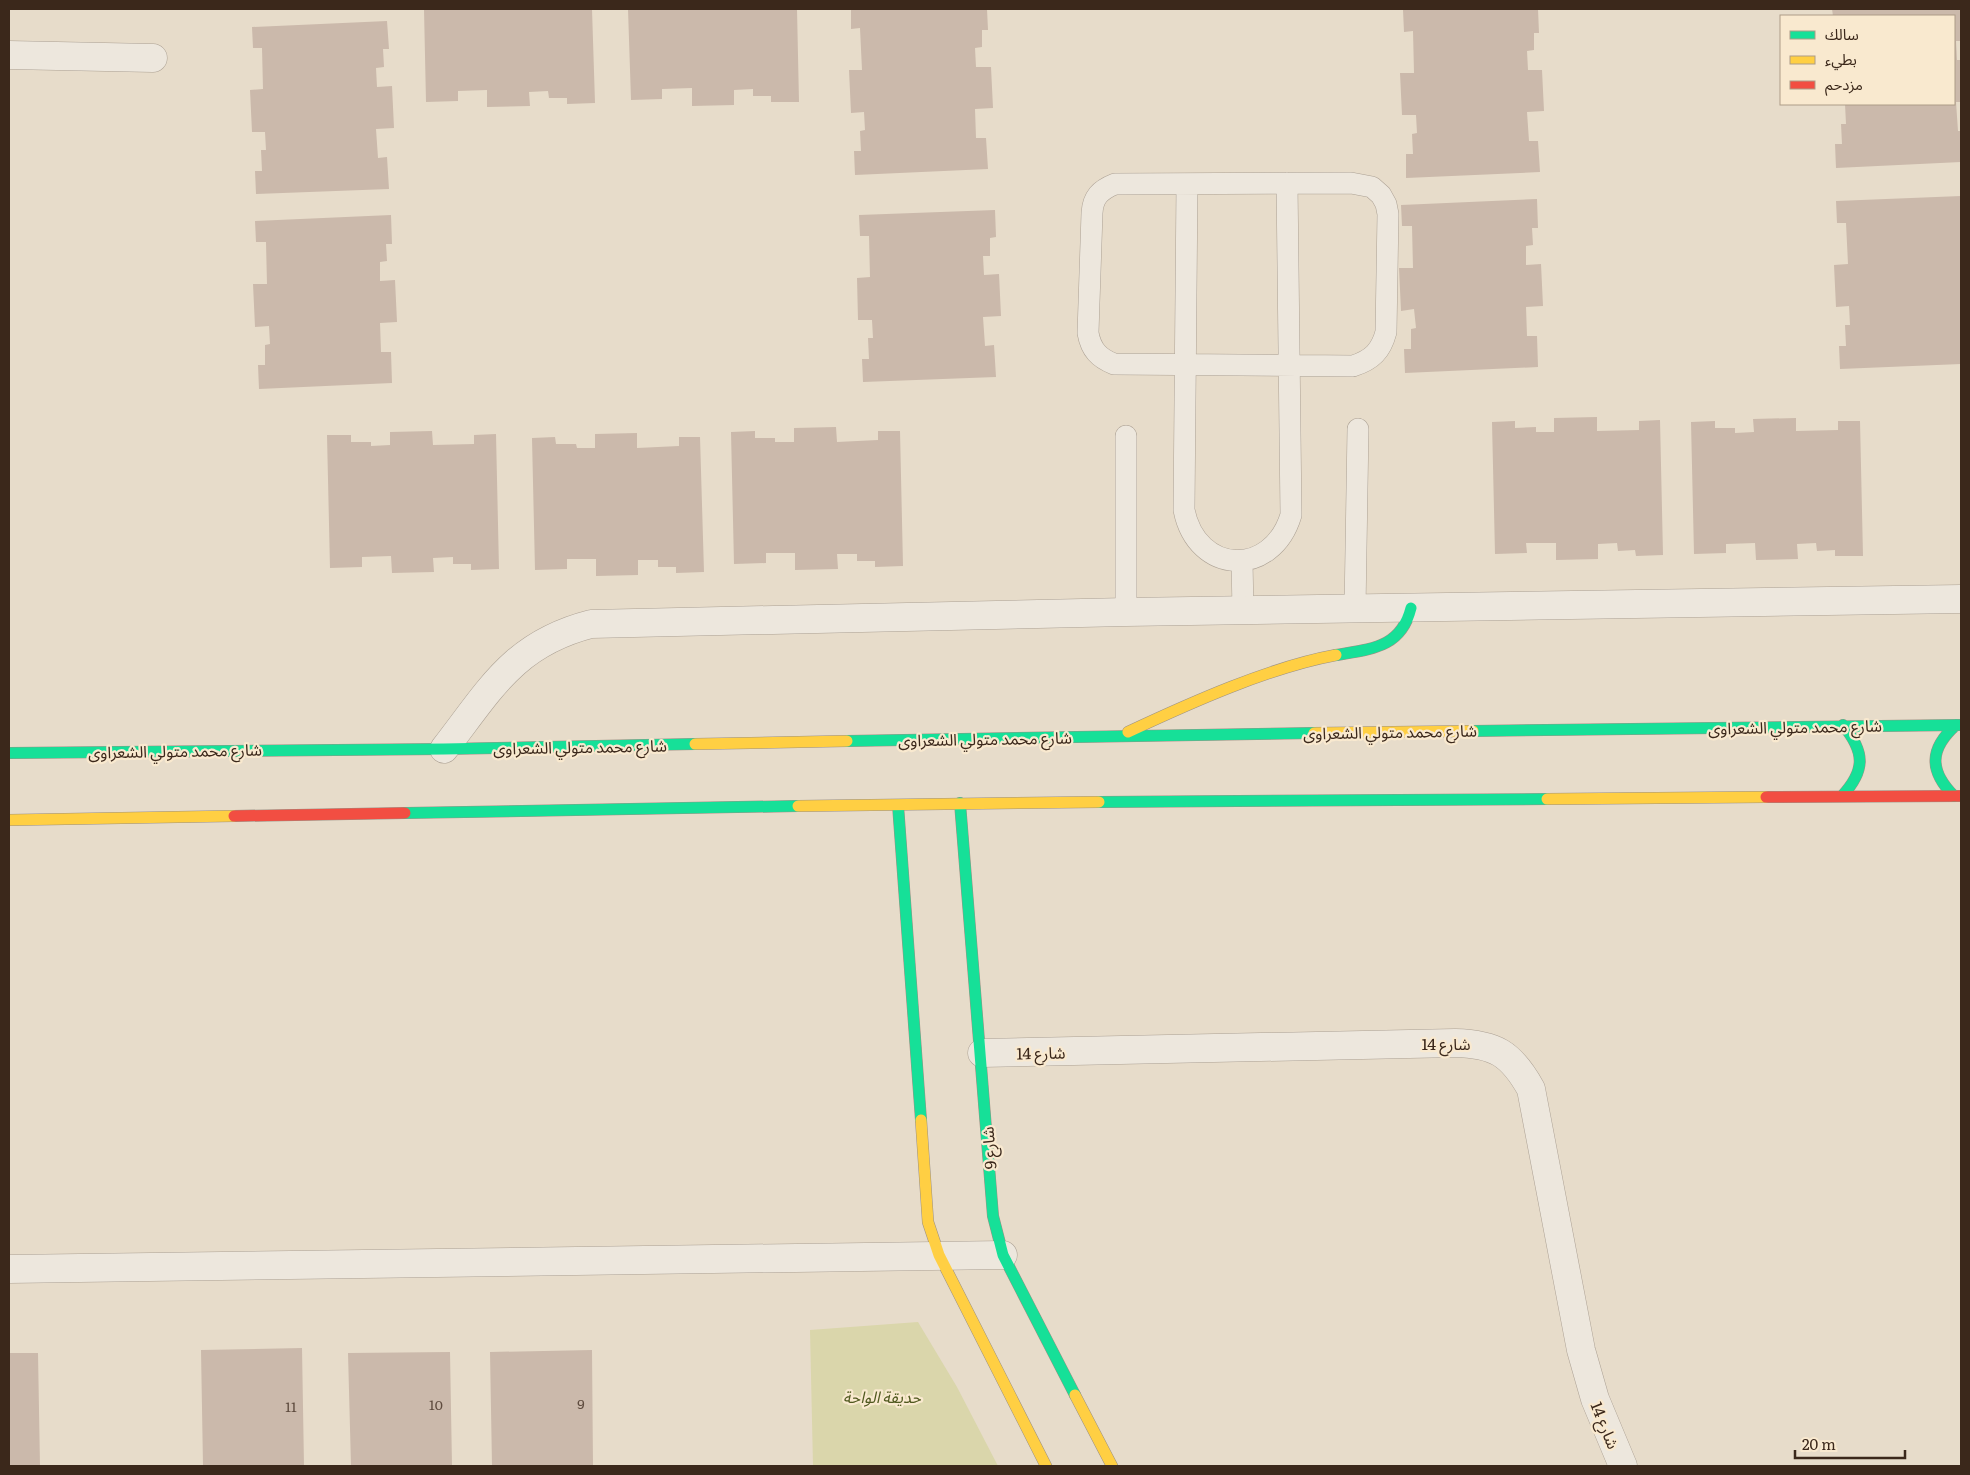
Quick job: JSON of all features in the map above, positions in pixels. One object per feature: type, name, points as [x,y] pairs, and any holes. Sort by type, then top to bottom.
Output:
[{"type":"street","points":[[9,55],[153,58]]},
{"type":"street","points":[[444,749],[502,675],[521,656],[542,641],[566,630],[591,624],[1126,612],[1961,599]]},
{"type":"street","points":[[1120,735],[1183,706],[1248,680],[1314,660],[1393,640],[1402,631],[1408,620],[1411,608]]},
{"type":"street","points":[[1842,796],[1853,785],[1860,769],[1858,745],[1843,725]]},
{"type":"street","points":[[1958,796],[1945,788],[1938,778],[1935,754],[1939,742],[1946,732],[1959,725]]},
{"type":"street","name":"شارع محمد متولي الشعراوى","points":[[9,752],[444,749],[1120,735],[1959,725]]},
{"type":"street","points":[[9,820],[960,803],[1958,796]]},
{"type":"street","name":"شارع 9","points":[[960,803],[982,1054],[993,1216],[1003,1255],[1112,1466]]},
{"type":"street","points":[[898,805],[926,1205],[932,1239],[1046,1466]]},
{"type":"street","name":"شارع 14","points":[[982,1054],[1454,1043],[1479,1043],[1501,1052],[1519,1068],[1531,1089],[1581,1350],[1595,1399],[1623,1466]]},
{"type":"street","points":[[9,1268],[1003,1255]]},
{"type":"lane","points":[[1362,183],[1372,187],[1381,194],[1388,214],[1386,332],[1383,344],[1376,354],[1367,361],[1353,366],[1185,366],[1114,364],[1103,359],[1094,351],[1088,333],[1092,213],[1097,195],[1103,189],[1115,184],[1287,184],[1362,183]]},
{"type":"lane","points":[[1187,185],[1184,510],[1187,524],[1193,537],[1214,555],[1227,560],[1242,561],[1255,558],[1268,551],[1279,541],[1291,515],[1287,184]]},
{"type":"lane","points":[[1355,609],[1358,429]]},
{"type":"lane","points":[[1126,436],[1126,612]]},
{"type":"lane","points":[[1242,561],[1243,611]]},
{"type":"green space","name":"حديقة الواحة","points":[[918,1322],[957,1387],[998,1466],[813,1466],[810,1330]]},
{"type":"building","points":[[424,9],[592,9],[595,103],[567,104],[567,98],[549,98],[548,91],[529,92],[530,106],[487,107],[487,90],[458,91],[458,101],[426,102]]},
{"type":"building","points":[[628,9],[797,9],[799,102],[771,102],[771,96],[753,96],[753,89],[734,90],[734,105],[692,106],[692,88],[662,89],[662,99],[631,100]]},
{"type":"building","points":[[851,9],[987,9],[988,30],[982,30],[982,47],[975,48],[976,67],[991,67],[993,108],[975,109],[976,138],[986,138],[988,169],[855,175],[854,151],[861,151],[860,131],[865,130],[864,112],[851,113],[849,70],[862,70],[860,28],[851,29]]},
{"type":"building","points":[[1538,9],[1539,33],[1534,33],[1534,50],[1527,51],[1528,70],[1542,70],[1544,111],[1527,112],[1529,141],[1538,141],[1540,172],[1406,178],[1406,154],[1413,154],[1412,134],[1417,133],[1416,115],[1402,115],[1400,73],[1414,73],[1413,31],[1404,32],[1403,10]]},
{"type":"building","points":[[1832,9],[1961,9],[1961,41],[1956,41],[1957,60],[1961,60],[1961,102],[1956,102],[1958,131],[1961,131],[1961,162],[1836,168],[1835,144],[1842,144],[1841,124],[1846,124],[1845,105],[1955,105],[1955,15],[1833,15]]},
{"type":"building","points":[[387,21],[389,49],[383,49],[384,67],[376,68],[377,87],[392,86],[394,128],[376,129],[378,158],[387,157],[389,189],[256,194],[255,171],[262,171],[261,150],[266,150],[265,132],[252,132],[250,90],[263,89],[262,48],[253,48],[252,27]]},
{"type":"building","points":[[1961,196],[1961,364],[1840,369],[1839,346],[1846,346],[1845,325],[1850,325],[1849,306],[1836,307],[1834,265],[1848,264],[1846,223],[1837,223],[1836,201]]},
{"type":"building","points":[[1537,199],[1538,228],[1532,228],[1533,245],[1526,246],[1526,265],[1541,264],[1543,306],[1526,307],[1527,336],[1537,336],[1538,367],[1405,373],[1404,349],[1411,349],[1411,329],[1416,328],[1414,309],[1401,311],[1399,268],[1413,268],[1412,226],[1402,226],[1401,205]]},
{"type":"building","points":[[995,210],[996,237],[990,238],[990,256],[983,256],[984,275],[999,274],[1001,316],[983,317],[985,346],[994,345],[996,377],[863,382],[862,359],[869,359],[868,338],[873,338],[872,320],[858,320],[857,278],[870,277],[869,236],[860,236],[859,215]]},
{"type":"building","points":[[391,215],[392,244],[386,244],[387,261],[380,262],[380,281],[395,280],[397,322],[380,323],[381,352],[391,352],[392,383],[259,389],[258,365],[265,365],[265,345],[270,344],[269,326],[255,327],[253,284],[267,284],[266,242],[256,242],[255,221]]},
{"type":"building","points":[[1597,417],[1597,431],[1639,430],[1639,421],[1660,420],[1663,555],[1636,556],[1635,550],[1618,551],[1617,543],[1598,544],[1598,559],[1556,560],[1556,543],[1526,543],[1527,553],[1495,554],[1492,422],[1515,421],[1515,428],[1536,427],[1536,432],[1554,432],[1554,418]]},
{"type":"building","points":[[1796,418],[1796,431],[1838,430],[1838,421],[1860,421],[1863,556],[1835,556],[1835,550],[1817,551],[1816,543],[1797,544],[1798,559],[1756,560],[1755,543],[1726,544],[1726,553],[1694,554],[1691,422],[1715,421],[1715,428],[1735,428],[1735,433],[1754,432],[1753,419]]},
{"type":"building","points":[[836,427],[837,442],[878,440],[878,431],[900,431],[903,566],[875,567],[875,561],[857,561],[857,554],[837,554],[838,569],[795,570],[795,553],[766,553],[766,563],[734,564],[731,432],[755,431],[755,438],[775,438],[775,442],[794,442],[794,428]]},
{"type":"building","points":[[432,431],[433,445],[474,444],[474,435],[496,434],[499,569],[471,570],[471,564],[453,564],[453,557],[433,558],[434,572],[392,573],[391,556],[362,557],[362,567],[330,568],[327,435],[351,435],[351,442],[371,442],[371,446],[390,445],[390,432]]},
{"type":"building","points":[[637,433],[637,448],[679,446],[679,437],[700,437],[704,572],[676,573],[676,567],[658,567],[658,560],[638,560],[638,575],[596,576],[596,559],[567,559],[567,569],[535,570],[532,438],[555,437],[556,444],[576,444],[577,448],[595,448],[595,434]]},
{"type":"building","points":[[302,1348],[304,1466],[203,1466],[201,1350]]},
{"type":"building","points":[[592,1350],[593,1466],[492,1466],[490,1352]]},
{"type":"building","points":[[450,1352],[452,1466],[351,1466],[348,1353]]},
{"type":"building","points":[[9,1353],[38,1353],[40,1466],[9,1466]]},
{"type":"traffic: fast","points":[[1336,655],[1372,648],[1392,639],[1400,631],[1411,608]]},
{"type":"traffic: fast","points":[[1842,796],[1855,778],[1860,761],[1856,744],[1843,725]]},
{"type":"traffic: fast","points":[[1954,796],[1940,778],[1936,760],[1937,751],[1941,743],[1956,725]]},
{"type":"traffic: fast","points":[[1473,731],[1961,725]]},
{"type":"traffic: fast","points":[[847,741],[1314,733]]},
{"type":"traffic: fast","points":[[9,753],[444,749],[695,744]]},
{"type":"traffic: fast","points":[[1099,802],[1547,799]]},
{"type":"traffic: fast","points":[[960,803],[993,1216],[1003,1255],[1075,1395]]},
{"type":"traffic: fast","points":[[898,805],[921,1120]]},
{"type":"traffic: fast","points":[[405,813],[798,806]]},
{"type":"traffic: slow","points":[[1128,732],[1230,687],[1284,668],[1336,655]]},
{"type":"traffic: slow","points":[[1314,733],[1473,731]]},
{"type":"traffic: slow","points":[[695,744],[847,741]]},
{"type":"traffic: slow","points":[[1547,799],[1766,797]]},
{"type":"traffic: slow","points":[[798,806],[1099,802]]},
{"type":"traffic: slow","points":[[9,820],[234,816]]},
{"type":"traffic: slow","points":[[921,1120],[928,1222],[939,1255],[1046,1466]]},
{"type":"traffic: slow","points":[[1075,1395],[1112,1466]]},
{"type":"traffic: jam","points":[[1766,797],[1961,796]]},
{"type":"traffic: jam","points":[[234,816],[405,813]]}]
